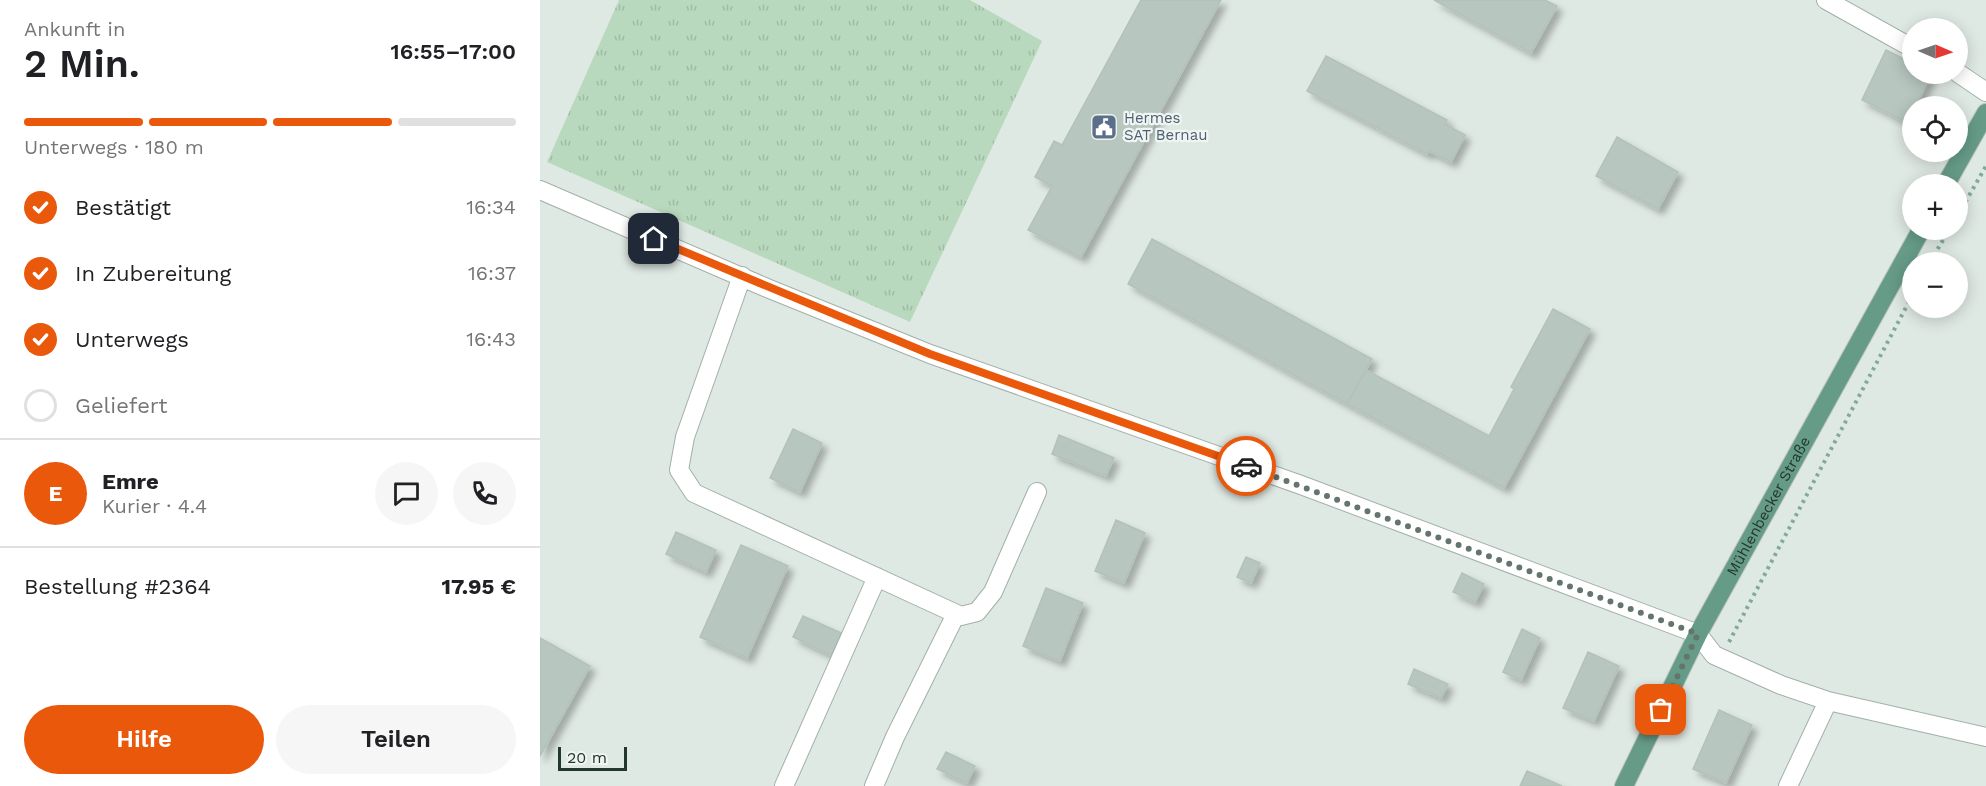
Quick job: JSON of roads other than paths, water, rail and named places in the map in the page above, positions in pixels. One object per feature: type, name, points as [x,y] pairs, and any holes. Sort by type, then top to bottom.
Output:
[{"type":"main road","points":[[1952,174],[1986,113]]},
{"type":"main road","name":"Mühlenbecker Straße","points":[[1624,786],[1698,634],[1915,240]]},
{"type":"street","points":[[1826,0],[1853,7],[1902,41]]},
{"type":"street","points":[[1968,80],[1986,92]]},
{"type":"street","points":[[540,190],[930,354],[1301,485],[1698,634],[1714,655],[1781,685],[1827,701],[1986,737]]},
{"type":"street","points":[[742,276],[685,437],[679,470],[694,493],[961,616],[978,612],[993,592],[1037,492]]},
{"type":"street","points":[[784,786],[876,577]]},
{"type":"street","points":[[874,786],[895,737],[956,614]]},
{"type":"street","points":[[1788,786],[1827,701]]},
{"type":"place","name":"Hermes SAT Bernau","points":[[1104,127]]}]
